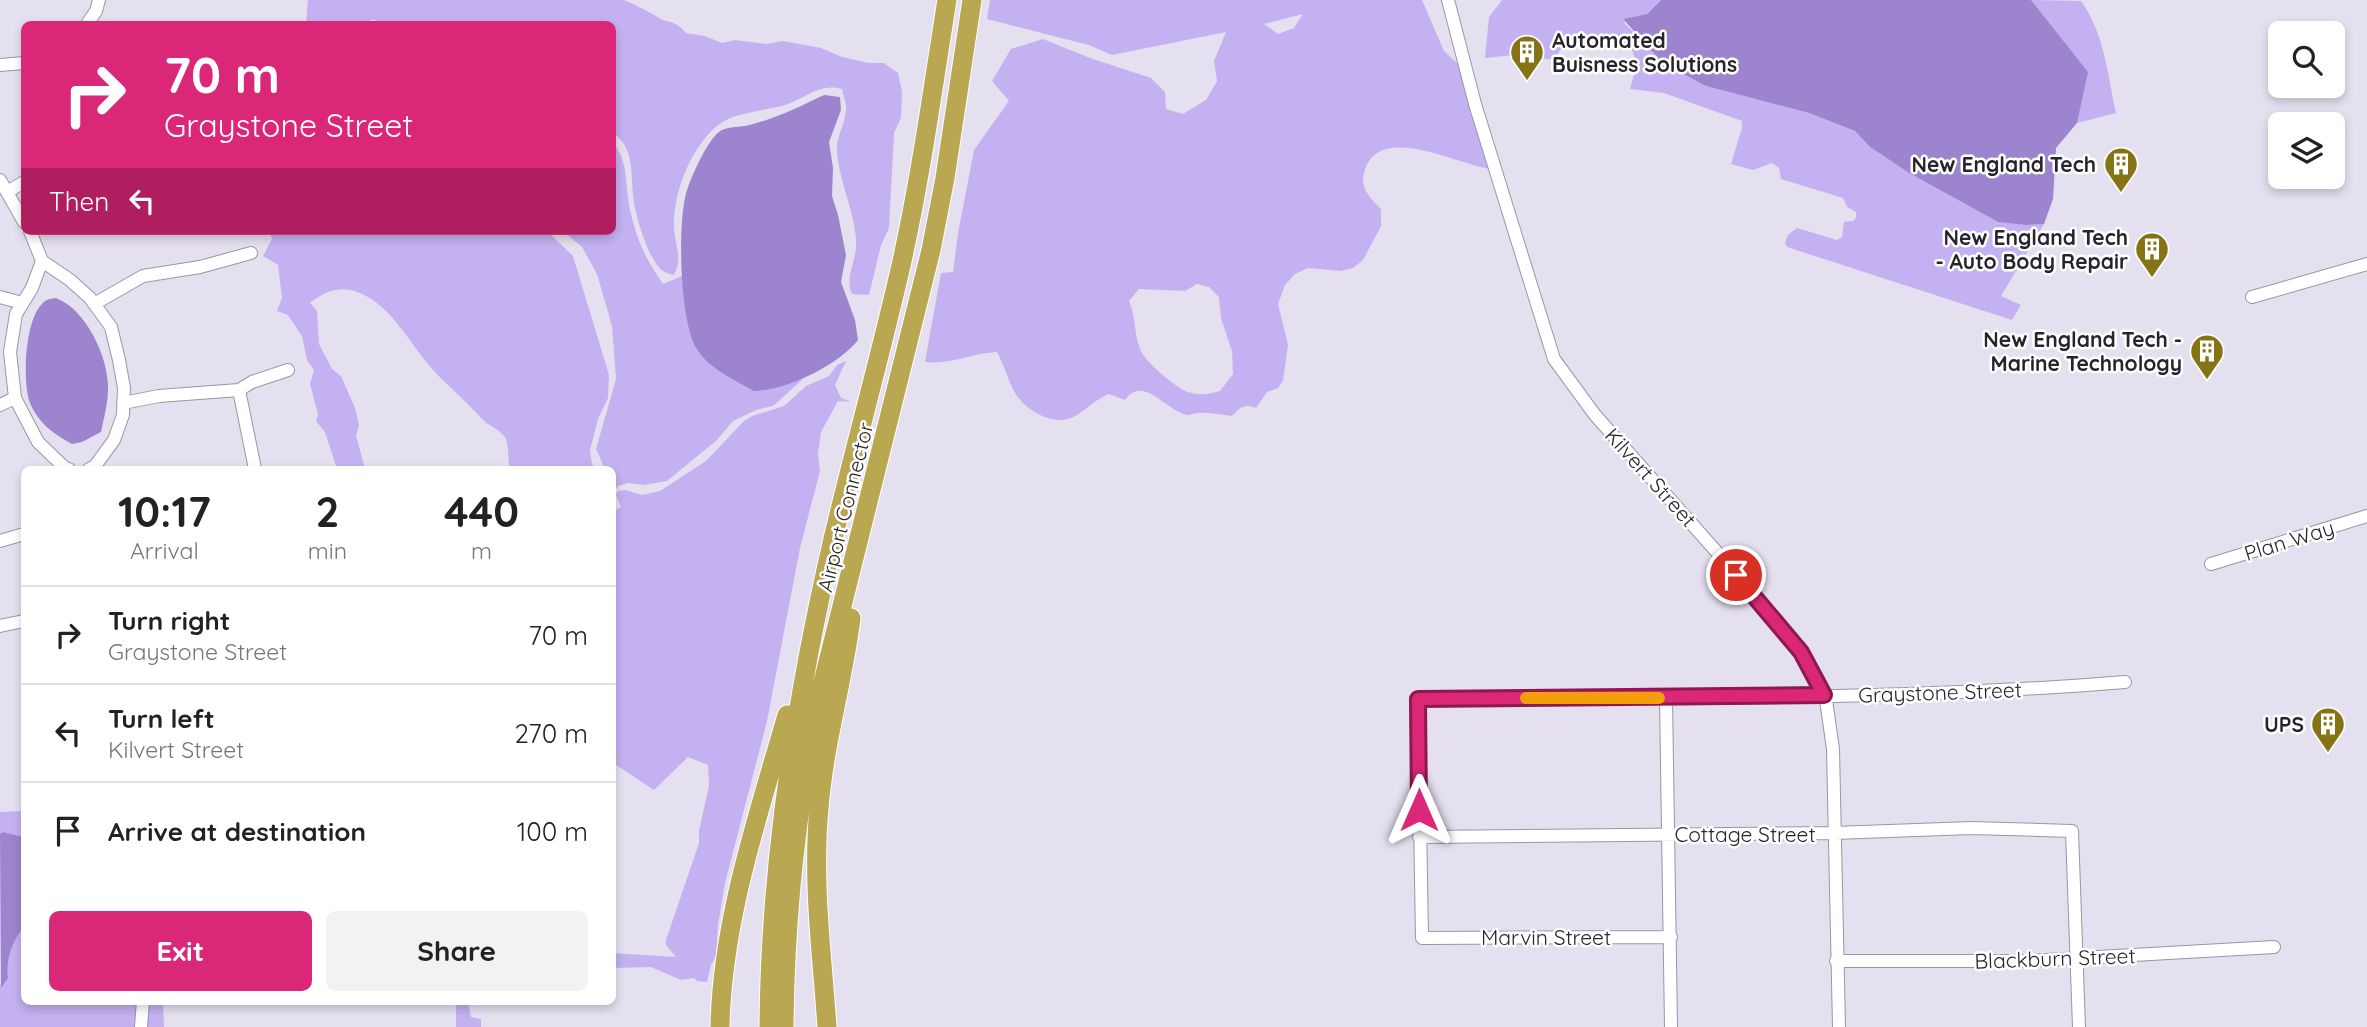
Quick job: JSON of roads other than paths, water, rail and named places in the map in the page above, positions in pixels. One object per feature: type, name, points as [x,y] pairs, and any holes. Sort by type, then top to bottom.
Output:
[{"type":"highway","name":"Airport Connector","points":[[769,1027],[772,930],[796,723],[817,613],[901,263],[929,118],[947,0]]},
{"type":"highway","name":"Airport Connector","points":[[783,1027],[792,874],[806,763],[821,690],[860,543],[934,238],[972,0]]},
{"type":"highway","points":[[827,1027],[817,877],[818,819],[826,756],[846,651],[860,543]]},
{"type":"highway","points":[[720,1027],[727,952],[742,880],[817,613]]},
{"type":"street","points":[[89,21],[99,0]]},
{"type":"street","name":"Kilvert Street","points":[[1448,0],[1480,119],[1554,359],[1595,415],[1723,559],[1801,652],[1824,695],[1833,749],[1839,1027]]},
{"type":"street","points":[[0,65],[21,63]]},
{"type":"street","points":[[0,180],[21,217]]},
{"type":"street","points":[[7,192],[21,184]]},
{"type":"street","points":[[32,235],[42,261],[70,280],[94,304],[110,327],[121,369],[123,415],[114,440],[94,466]]},
{"type":"street","points":[[94,304],[143,276],[200,267],[251,253]]},
{"type":"street","points":[[42,261],[32,288],[16,314],[10,346],[15,398],[38,442],[63,466]]},
{"type":"street","points":[[2252,297],[2367,264]]},
{"type":"street","points":[[0,297],[22,303]]},
{"type":"street","points":[[123,403],[159,396],[239,390],[288,370]]},
{"type":"street","points":[[239,390],[255,466]]},
{"type":"street","points":[[0,405],[15,398]]},
{"type":"street","name":"Plan Way","points":[[2211,564],[2367,516]]},
{"type":"street","points":[[0,541],[21,535]]},
{"type":"street","points":[[0,626],[21,622]]},
{"type":"street","name":"Graystone Street","points":[[1419,837],[1418,699],[1824,695],[2026,690],[2125,682]]},
{"type":"street","points":[[1666,698],[1671,1027]]},
{"type":"street","name":"Cottage Street","points":[[1419,837],[1834,833],[1972,828],[2072,831],[2077,959]]},
{"type":"street","name":"Marvin Street","points":[[1419,837],[1422,937],[1671,937]]},
{"type":"street","name":"Blackburn Street","points":[[1836,961],[2077,959],[2274,947]]},
{"type":"street","points":[[2077,959],[2078,1027]]},
{"type":"street","points":[[141,1027],[143,1005]]},
{"type":"place","name":"Automated Buisness Solutions","points":[[1527,82]]},
{"type":"place","name":"New England Tech","points":[[2121,194]]},
{"type":"place","name":"New England Tech - Auto Body Repair","points":[[2152,279]]},
{"type":"place","name":"New England Tech - Marine Technology","points":[[2207,381]]},
{"type":"place","name":"UPS","points":[[2328,754]]}]
